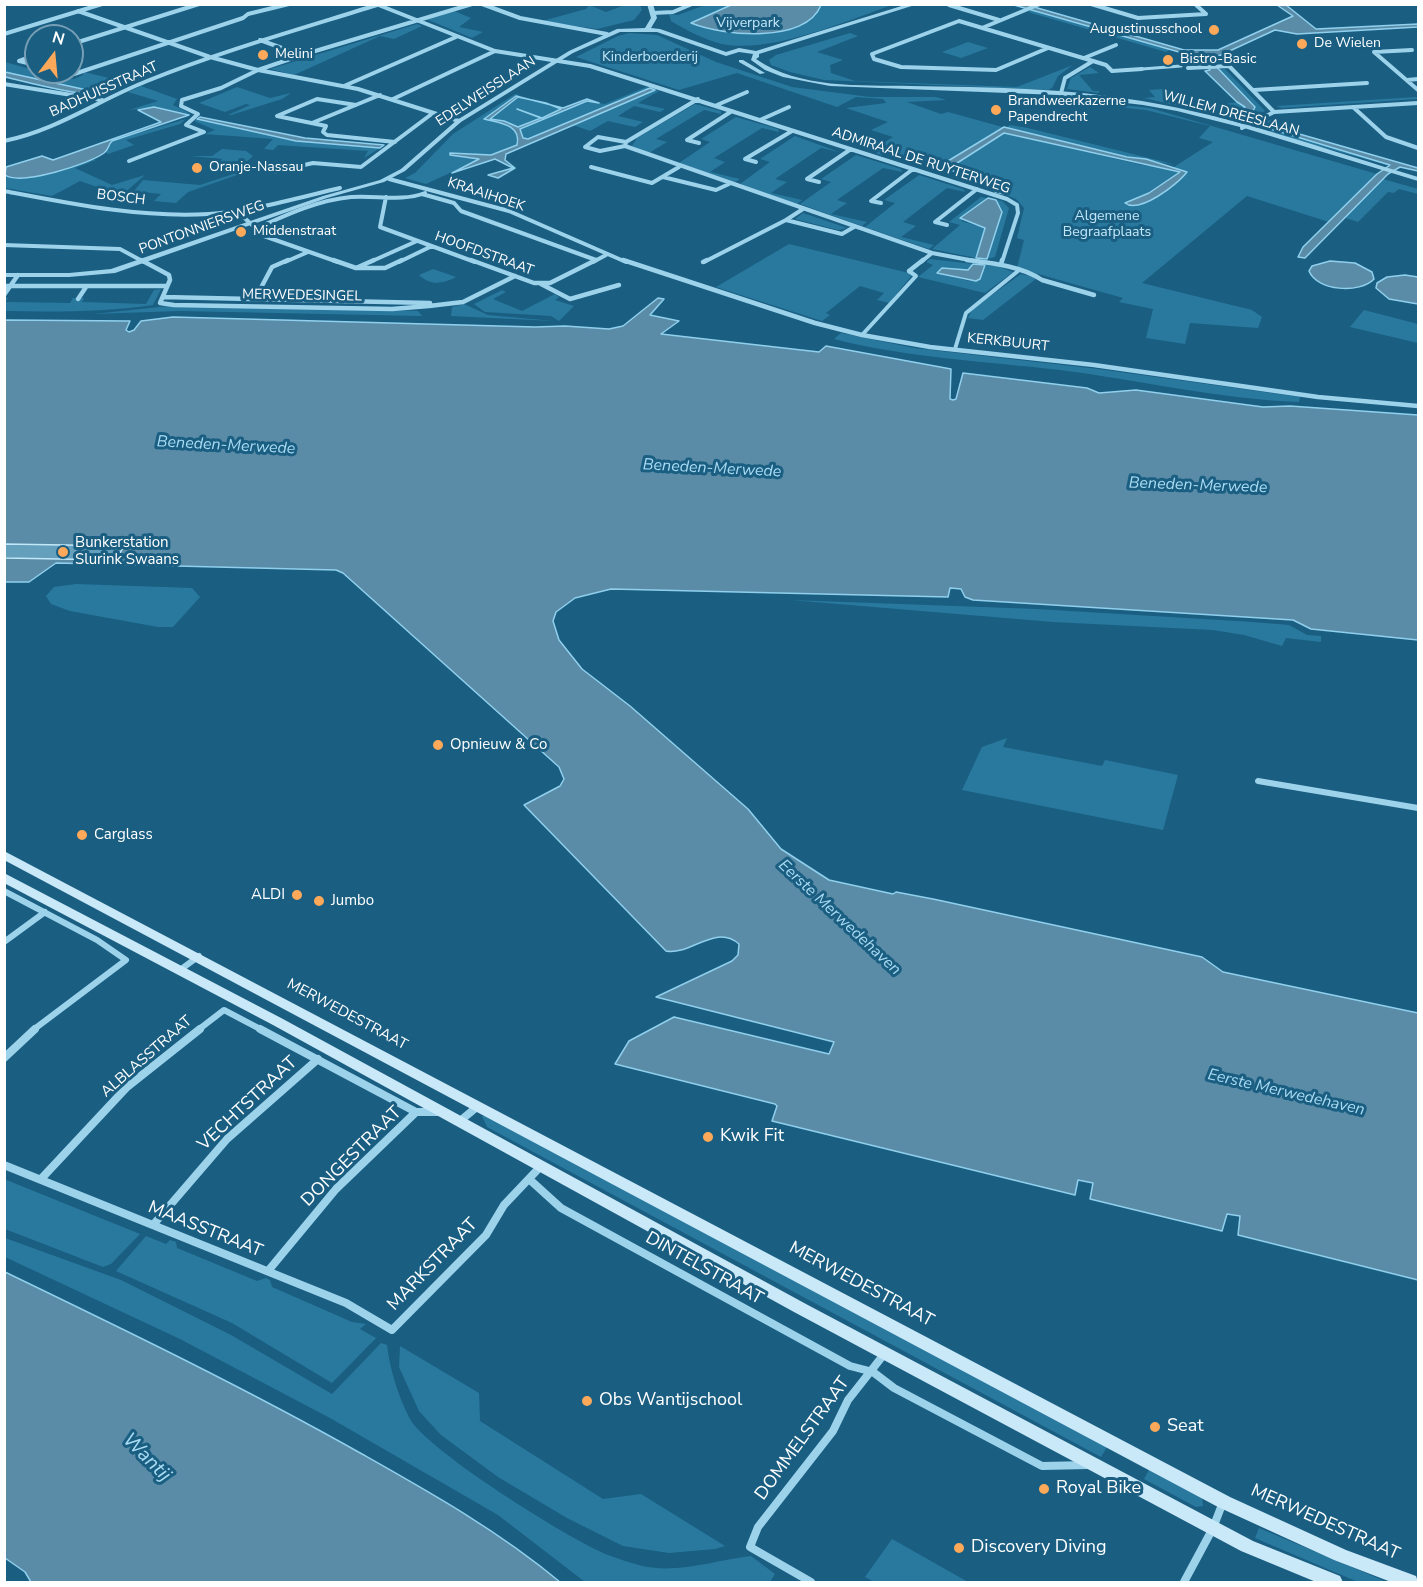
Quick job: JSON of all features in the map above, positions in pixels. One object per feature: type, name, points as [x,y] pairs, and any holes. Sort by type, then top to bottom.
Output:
[{"type":"main road","name":"MERWEDESTRAAT","points":[[4,855],[199,956],[1224,1502],[1340,1555],[1410,1582]]},
{"type":"main road","points":[[4,877],[180,970],[276,1028],[460,1121],[1213,1528],[1334,1582]]},
{"type":"street","points":[[4,34],[102,4]]},
{"type":"street","points":[[84,40],[199,4]]},
{"type":"street","points":[[84,71],[243,18],[248,14],[289,4]]},
{"type":"street","points":[[129,161],[204,132],[186,125],[194,118],[196,111],[181,106],[182,100],[220,88],[258,70],[302,55],[472,4]]},
{"type":"street","points":[[482,4],[520,18],[607,34]]},
{"type":"street","points":[[649,26],[654,21],[650,4]]},
{"type":"street","points":[[653,13],[673,12],[692,4]]},
{"type":"street","points":[[649,26],[675,29],[734,51],[748,51],[816,33],[905,4]]},
{"type":"street","points":[[741,61],[916,4]]},
{"type":"street","points":[[1091,4],[1138,18],[1206,14],[1196,4]]},
{"type":"street","name":"ADMIRAAL DE RUYTERWEG","points":[[376,5],[495,51],[590,66],[1007,199],[1017,205],[1018,213],[1001,264]]},
{"type":"street","name":"BADHUISSTRAAT","points":[[5,141],[28,136],[104,100],[210,57],[376,5]]},
{"type":"street","points":[[949,5],[1000,21]]},
{"type":"street","points":[[981,28],[1038,5]]},
{"type":"street","points":[[78,11],[210,57],[258,70],[380,95],[459,121]]},
{"type":"street","points":[[1048,48],[996,70],[901,67],[874,59],[872,54],[959,21],[1106,65],[1112,71],[1181,66]]},
{"type":"street","points":[[649,26],[726,54],[734,51]]},
{"type":"street","name":"EDELWEISSLAAN","points":[[571,52],[599,33],[615,27],[649,26]]},
{"type":"street","name":"EDELWEISSLAAN","points":[[389,178],[403,170],[459,121],[557,60],[607,34],[649,26]]},
{"type":"street","points":[[343,86],[456,37]]},
{"type":"street","points":[[260,40],[302,55]]},
{"type":"street","points":[[1083,59],[1116,45]]},
{"type":"street","points":[[1412,50],[1374,52],[1419,90]]},
{"type":"street","points":[[392,100],[437,82],[452,71],[495,51]]},
{"type":"street","name":"WILLEM DREESLAAN","points":[[748,51],[772,71],[820,83],[1059,95],[1153,105],[1419,178]]},
{"type":"street","name":"WILLEM DREESLAAN","points":[[726,54],[729,58],[741,61],[769,76],[826,89],[982,91]]},
{"type":"street","points":[[1059,95],[1060,83],[1066,75],[1093,62]]},
{"type":"street","points":[[1188,68],[1229,66],[1274,112]]},
{"type":"street","points":[[1406,80],[1419,79]]},
{"type":"street","points":[[1254,90],[1367,83]]},
{"type":"street","points":[[4,84],[104,100]]},
{"type":"street","points":[[716,105],[747,92]]},
{"type":"street","points":[[312,123],[380,95]]},
{"type":"street","points":[[356,105],[317,99],[277,116],[326,126],[323,132],[327,135],[395,142]]},
{"type":"street","points":[[698,99],[625,144],[600,151],[585,147],[598,137],[625,144],[729,184],[932,253],[957,259],[1001,264],[1018,272],[1094,295]]},
{"type":"street","points":[[1242,128],[1274,112],[1419,103]]},
{"type":"street","points":[[760,120],[789,107]]},
{"type":"street","points":[[1353,107],[1386,137],[1419,148]]},
{"type":"street","points":[[699,143],[687,140],[732,111]]},
{"type":"street","points":[[273,172],[313,163],[361,167],[433,113]]},
{"type":"street","points":[[756,162],[746,159],[792,131]]},
{"type":"street","points":[[819,182],[807,179],[851,149]]},
{"type":"street","points":[[591,167],[652,183],[680,166]]},
{"type":"street","points":[[881,203],[871,201],[914,169]]},
{"type":"street","points":[[663,177],[716,190],[729,184]]},
{"type":"street","name":"KRAAIHOEK","points":[[389,178],[509,211],[606,255]]},
{"type":"street","name":"PONTONNIERSWEG","points":[[4,275],[93,274],[144,261],[252,226],[389,178]]},
{"type":"street","points":[[237,211],[340,189]]},
{"type":"street","points":[[422,194],[430,189]]},
{"type":"street","points":[[947,225],[936,222],[977,189]]},
{"type":"street","name":"BOSCH","points":[[4,190],[145,212],[189,215],[237,211]]},
{"type":"street","points":[[252,226],[342,198],[422,194],[454,203],[461,211],[596,260]]},
{"type":"street","name":"HOOFDSTRAAT","points":[[386,197],[380,227],[541,284],[606,255]]},
{"type":"street","points":[[703,262],[803,209]]},
{"type":"street","points":[[237,211],[264,236],[356,268],[385,268],[432,246]]},
{"type":"street","points":[[786,220],[842,234],[854,227]]},
{"type":"street","points":[[4,237],[12,244]]},
{"type":"street","points":[[356,268],[417,241]]},
{"type":"street","points":[[4,245],[120,249],[169,275],[170,280],[167,286],[4,286]]},
{"type":"street","points":[[255,299],[272,267],[309,251]]},
{"type":"street","points":[[862,335],[916,276],[909,271],[932,253]]},
{"type":"street","name":"KERKBUURT","points":[[606,255],[777,312],[862,335],[1318,397],[1419,406]]},
{"type":"street","points":[[955,349],[966,313],[1018,272]]},
{"type":"street","points":[[4,295],[18,275]]},
{"type":"street","name":"MERWEDESINGEL","points":[[167,286],[160,303],[392,309],[463,302],[515,276]]},
{"type":"street","points":[[541,284],[570,299],[619,285]]},
{"type":"street","points":[[78,299],[86,287]]},
{"type":"street","name":"MERWEDESINGEL","points":[[163,297],[451,304]]},
{"type":"street","points":[[1258,781],[1419,808]]},
{"type":"street","points":[[4,891],[97,940],[126,960],[22,1039],[4,1058]]},
{"type":"street","points":[[4,942],[45,912]]},
{"type":"street","points":[[97,940],[123,940]]},
{"type":"street","points":[[180,970],[199,956]]},
{"type":"street","name":"ALBLASSTRAAT","points":[[41,1179],[127,1088],[224,1010],[276,1028]]},
{"type":"street","points":[[276,1028],[318,1059],[417,1113]]},
{"type":"street","name":"VECHTSTRAAT","points":[[153,1226],[227,1139],[318,1059]]},
{"type":"street","points":[[460,1121],[479,1105]]},
{"type":"street","name":"DONGESTRAAT","points":[[268,1271],[336,1189],[417,1113],[443,1112]]},
{"type":"street","name":"MAASSTRAAT","points":[[4,1165],[346,1303],[392,1330]]},
{"type":"street","name":"MARKSTRAAT","points":[[392,1330],[486,1235],[504,1205],[542,1166]]},
{"type":"street","name":"DINTELSTRAAT","points":[[529,1179],[561,1208],[850,1366],[873,1372]]},
{"type":"street","name":"DOMMELSTRAAT","points":[[811,1582],[750,1547],[758,1527],[833,1431],[836,1417],[873,1372],[885,1352]]},
{"type":"street","points":[[873,1372],[894,1388],[1042,1466],[1098,1466]]},
{"type":"street","points":[[1184,1582],[1224,1502]]},
{"type":"green space","name":"Vijverpark","points":[[708,4],[892,5],[808,34],[785,40],[741,46],[709,40],[671,21],[669,14],[678,15]]},
{"type":"green space","points":[[589,5],[606,12],[625,5],[640,5],[642,10],[634,20],[597,29],[542,21],[586,9]]},
{"type":"green space","points":[[1034,9],[1171,49],[1166,52],[1028,12]]},
{"type":"green space","points":[[454,11],[471,18],[459,27],[483,32],[472,38],[426,19]]},
{"type":"green space","points":[[417,24],[422,26],[394,39],[380,36],[294,75],[270,69]]},
{"type":"green space","name":"Kinderboerderij","points":[[629,33],[657,35],[716,62],[792,87],[870,97],[936,97],[946,100],[907,102],[941,114],[948,112],[1003,127],[948,161],[944,168],[890,151],[881,155],[876,153],[885,148],[880,145],[893,137],[871,130],[888,122],[846,108],[886,103],[883,99],[856,97],[837,107],[737,73],[679,90],[576,57],[618,36]]},
{"type":"green space","points":[[850,33],[858,36],[817,52],[843,60],[830,65],[831,73],[855,81],[1017,87],[1073,65],[1058,76],[1052,88],[1048,90],[824,80],[790,72],[771,65],[769,60],[776,55]]},
{"type":"green space","points":[[968,42],[988,48],[961,58],[942,52]]},
{"type":"green space","points":[[5,62],[24,67],[24,76],[5,72]]},
{"type":"green space","points":[[1090,67],[1099,73],[1079,75],[1093,91],[1099,91],[1099,93],[1067,89],[1071,78]]},
{"type":"green space","points":[[1218,69],[1225,69],[1265,111],[1239,123],[1210,110],[1192,107],[1240,102],[1246,109],[1231,116],[1239,121],[1243,119],[1240,116],[1253,111],[1254,105]]},
{"type":"green space","points":[[84,72],[130,83],[111,90],[125,84],[114,81],[97,89],[110,92],[105,94],[60,84],[84,84]]},
{"type":"green space","points":[[141,86],[177,99],[173,105],[191,114],[154,107],[129,110],[158,101],[128,92]]},
{"type":"green space","points":[[237,87],[270,98],[291,93],[282,99],[231,115],[228,115],[250,105],[246,104],[225,112],[199,103]]},
{"type":"green space","points":[[646,87],[650,88],[530,139],[523,138],[519,130],[587,101],[605,104]]},
{"type":"green space","points":[[1164,89],[1180,105],[1199,105],[1183,107],[1144,98],[1155,97],[1149,90]]},
{"type":"green space","points":[[655,90],[659,91],[638,103],[665,109],[660,112],[634,106],[618,116],[643,122],[635,127],[608,121],[590,131],[573,125]]},
{"type":"green space","points":[[515,94],[520,95],[495,110],[487,120],[509,126],[516,134],[517,145],[491,155],[450,153],[450,155],[480,159],[426,184],[405,178],[415,173],[453,134]]},
{"type":"green space","points":[[518,97],[561,109],[518,127],[489,119]]},
{"type":"green space","points":[[1416,97],[1418,99],[1282,108],[1276,106]]},
{"type":"green space","name":"Algemene Begraafplaats","points":[[1064,99],[1150,108],[1377,174],[1329,222],[1247,196],[1142,283],[1252,310],[1262,317],[1258,328],[1190,323],[1185,344],[1146,338],[1153,309],[1119,302],[1123,298],[1017,268],[1024,240],[1017,238],[1024,208],[1016,199],[1004,194],[1008,188],[954,165],[1004,133],[1142,165],[1173,168],[1213,142],[1199,138],[1210,126],[1146,110],[1067,102]]},
{"type":"green space","points":[[695,104],[721,111],[721,114],[704,110],[656,139],[667,142],[649,153],[632,146],[637,138]]},
{"type":"green space","points":[[736,117],[778,129],[779,132],[762,128],[714,158],[725,162],[710,172],[740,179],[735,182],[679,163],[710,142],[701,139]]},
{"type":"green space","points":[[1277,117],[1265,128],[1388,163],[1390,166],[1257,129],[1257,126]]},
{"type":"green space","points":[[186,119],[180,124],[126,140],[134,145],[108,154],[105,152],[112,141]]},
{"type":"green space","points":[[197,119],[296,141],[380,148],[364,158],[368,151],[278,145],[273,150],[264,149],[273,139],[205,134],[215,130],[194,121]]},
{"type":"green space","points":[[1010,125],[1028,128],[1177,165],[1127,157],[1007,128]]},
{"type":"green space","points":[[795,136],[839,152],[821,148],[775,179],[787,182],[771,193],[802,200],[797,204],[740,184],[770,162],[760,159]]},
{"type":"green space","points":[[222,149],[246,151],[253,156],[243,165],[220,162],[222,159],[191,156],[212,156]]},
{"type":"green space","points":[[856,155],[901,169],[902,172],[883,168],[837,200],[847,203],[831,214],[867,222],[862,226],[800,204],[831,182],[821,179]]},
{"type":"green space","points":[[96,160],[75,168],[112,185],[145,175],[114,202],[111,202],[126,191],[100,188],[80,181],[52,196],[5,188],[4,175],[27,178]]},
{"type":"green space","points":[[233,174],[240,174],[188,192],[176,203],[154,201],[161,194],[134,191],[143,180],[200,185]]},
{"type":"green space","points":[[919,175],[963,189],[965,192],[947,188],[903,222],[916,226],[901,237],[934,245],[929,249],[865,227],[895,203],[884,200]]},
{"type":"green space","points":[[1383,179],[1418,189],[1418,194],[1399,189],[1394,193],[1388,192],[1358,222],[1343,217]]},
{"type":"green space","points":[[981,197],[1002,201],[1009,208],[995,257],[987,259],[1002,212],[995,201],[961,221],[985,228],[976,258],[932,249],[960,225],[949,222]]},
{"type":"green space","points":[[803,213],[847,228],[838,230],[795,219]]},
{"type":"green space","points":[[789,244],[913,274],[889,303],[877,300],[884,293],[860,286],[826,313],[830,315],[822,321],[716,287]]},
{"type":"green space","points":[[930,259],[973,264],[968,270],[942,268],[937,273],[969,281],[980,279],[985,265],[997,266],[1013,272],[985,293],[918,277],[933,265],[926,262]]},
{"type":"green space","points":[[433,269],[456,277],[437,283],[423,279],[419,275]]},
{"type":"green space","points":[[1021,274],[1037,278],[983,320],[968,318],[972,309]]},
{"type":"green space","points":[[161,289],[153,305],[79,311],[5,311],[5,297],[8,298],[6,302],[70,303],[73,298],[84,298],[82,302],[146,304],[154,290]]},
{"type":"green space","points":[[502,290],[506,292],[493,299],[522,311],[555,294],[559,297],[555,300],[574,306],[559,321],[551,316],[485,312],[474,304]]},
{"type":"green space","points":[[464,304],[488,315],[554,321],[451,316],[452,307]]},
{"type":"green space","points":[[179,305],[418,311],[422,316],[180,311],[93,314]]},
{"type":"green space","points":[[1364,310],[1418,324],[1418,343],[1350,327]]},
{"type":"green space","points":[[841,333],[914,348],[1098,369],[1300,397],[1299,402],[1239,397],[1060,370],[918,355],[834,339]]},
{"type":"green space","points":[[76,584],[192,588],[200,597],[173,627],[158,627],[70,611],[51,604],[46,596],[54,587]]},
{"type":"green space","points":[[790,600],[1037,609],[1253,622],[1289,625],[1307,635],[1321,636],[1321,642],[1286,638],[1282,646],[1244,635],[1213,630],[1053,622]]},
{"type":"green space","points":[[1007,738],[1003,747],[1102,766],[1105,760],[1178,775],[1163,830],[962,790],[982,747]]},
{"type":"green space","points":[[482,1116],[486,1116],[1107,1447],[1101,1457],[487,1127]]},
{"type":"green space","points":[[4,1179],[140,1234],[111,1264],[103,1267],[5,1229]]},
{"type":"green space","points":[[146,1236],[166,1244],[170,1240],[176,1242],[177,1248],[257,1281],[266,1278],[270,1280],[272,1287],[352,1322],[366,1324],[360,1329],[376,1338],[332,1383],[232,1323],[116,1271]]},
{"type":"green space","points":[[5,1238],[121,1280],[231,1335],[332,1394],[381,1343],[387,1345],[392,1373],[402,1401],[410,1419],[422,1433],[443,1452],[533,1514],[589,1546],[642,1566],[683,1567],[751,1556],[775,1574],[770,1582],[585,1582],[498,1515],[330,1418],[180,1339],[5,1257]]},
{"type":"green space","points":[[400,1346],[479,1393],[480,1421],[603,1499],[641,1494],[725,1546],[669,1553],[623,1546],[567,1518],[498,1477],[441,1435],[419,1411],[399,1367]]},
{"type":"green space","points":[[1149,1470],[1202,1498],[1203,1506],[1196,1507],[1144,1479]]},
{"type":"green space","points":[[1259,1528],[1387,1582],[1358,1582],[1255,1538]]},
{"type":"green space","points":[[892,1539],[968,1582],[874,1582],[865,1577]]},
{"type":"water","points":[[731,5],[821,5],[812,18],[799,26],[762,34],[723,31],[691,23]]},
{"type":"water","points":[[1014,5],[1027,5],[1184,50],[1218,50],[1293,16],[1277,5],[1286,5],[1316,29],[1418,24],[1418,27],[1297,34],[1275,30],[1210,60],[1255,107],[1253,111],[1241,116],[1243,118],[1239,121],[1231,116],[1245,107],[1205,71],[1210,70],[1203,62],[1192,63],[1179,52]]},
{"type":"water","points":[[5,72],[24,76],[24,81],[5,77]]},
{"type":"water","points":[[35,84],[60,84],[105,94],[87,94]]},
{"type":"water","points":[[650,88],[655,90],[506,154],[505,160],[515,168],[498,178],[488,175],[513,168],[495,159],[452,173],[479,159],[450,155],[450,153],[491,155],[517,145],[518,138],[512,129],[502,123],[484,119],[516,96],[530,100],[518,97],[490,119],[504,121],[518,127],[541,118],[517,109],[542,118],[561,109],[551,105],[563,108],[587,99],[599,103],[587,101],[520,129],[523,138],[528,139]]},
{"type":"water","points":[[154,107],[189,115],[112,141],[104,153],[70,168],[25,178],[5,175],[6,167],[42,156],[53,160],[161,122],[138,110]]},
{"type":"water","points":[[200,117],[305,138],[384,145],[380,148],[296,141],[197,119]]},
{"type":"water","points":[[1268,125],[1418,168],[1418,171],[1400,167],[1388,174],[1305,258],[1298,257],[1303,247],[1377,174],[1390,165],[1264,127]]},
{"type":"water","points":[[1004,127],[1127,157],[1146,159],[1187,172],[1158,196],[1139,205],[1131,205],[1125,203],[1149,193],[1180,172],[1004,133],[954,165],[1006,185],[1008,188],[1004,194],[995,192],[998,187],[991,183],[944,168],[948,161]]},
{"type":"water","points":[[988,198],[996,200],[1002,212],[987,259],[976,258],[985,228],[960,218]]},
{"type":"water","points":[[1330,261],[1355,263],[1372,272],[1374,279],[1368,284],[1349,288],[1321,283],[1309,271],[1312,266]]},
{"type":"water","points":[[973,264],[985,265],[980,279],[976,281],[937,273],[942,268],[968,270]]},
{"type":"water","points":[[1405,275],[1418,277],[1418,304],[1389,299],[1376,288],[1377,283],[1387,277]]},
{"type":"water","points":[[658,298],[664,299],[650,315],[679,321],[661,334],[819,352],[826,346],[951,369],[950,399],[953,400],[956,399],[963,373],[1087,388],[1099,393],[1136,390],[1263,407],[1290,406],[1418,415],[1418,640],[1311,629],[1293,620],[973,600],[965,597],[961,589],[950,588],[948,597],[611,589],[575,598],[556,612],[553,621],[559,640],[582,669],[630,706],[748,809],[781,849],[829,880],[893,894],[896,892],[933,899],[1202,957],[1223,972],[1418,1013],[1418,1280],[1238,1235],[1240,1216],[1227,1214],[1222,1231],[1090,1199],[1093,1183],[1078,1180],[1075,1195],[772,1121],[777,1106],[775,1104],[615,1064],[629,1041],[674,1017],[829,1054],[834,1042],[656,997],[732,961],[738,955],[739,944],[730,938],[721,937],[712,938],[684,949],[666,951],[524,805],[560,786],[564,779],[559,767],[343,573],[336,570],[56,563],[29,582],[5,582],[5,320],[130,321],[126,330],[129,332],[134,330],[141,321],[173,317],[609,329],[623,326]]},
{"type":"water","name":"Wantij","points":[[5,1272],[229,1383],[362,1454],[489,1529],[560,1582],[31,1582],[25,1572],[5,1558]]},
{"type":"building","name":"Bunkerstation Slurink Swaans","points":[[4,544],[124,546],[116,560],[4,558]]},
{"type":"place","name":"Augustinusschool","points":[[1214,30]]},
{"type":"place","name":"De Wielen","points":[[1302,44]]},
{"type":"place","name":"Melini","points":[[263,55]]},
{"type":"place","name":"Bistro-Basic","points":[[1168,60]]},
{"type":"place","name":"Brandweerkazerne Papendrecht","points":[[996,110]]},
{"type":"place","name":"Oranje-Nassau","points":[[197,168]]},
{"type":"place","name":"Middenstraat","points":[[241,232]]},
{"type":"place","name":"Bunkerstation Slurink Swaans","points":[[63,552]]},
{"type":"place","name":"Opnieuw & Co","points":[[438,745]]},
{"type":"place","name":"Carglass","points":[[82,835]]},
{"type":"place","name":"ALDI","points":[[297,895]]},
{"type":"place","name":"Jumbo","points":[[319,901]]},
{"type":"place","name":"Kwik Fit","points":[[708,1137]]},
{"type":"place","name":"Obs Wantijschool","points":[[587,1401]]},
{"type":"place","name":"Seat","points":[[1155,1427]]},
{"type":"place","name":"Royal Bike","points":[[1044,1489]]},
{"type":"place","name":"Discovery Diving","points":[[959,1548]]},
{"type":"water label","name":"Beneden-Merwede","points":[[226,446]]},
{"type":"water label","name":"Beneden-Merwede","points":[[712,469]]},
{"type":"water label","name":"Beneden-Merwede","points":[[1198,486]]},
{"type":"water label","name":"Eerste Merwedehaven","points":[[839,918]]},
{"type":"water label","name":"Eerste Merwedehaven","points":[[1286,1093]]}]
